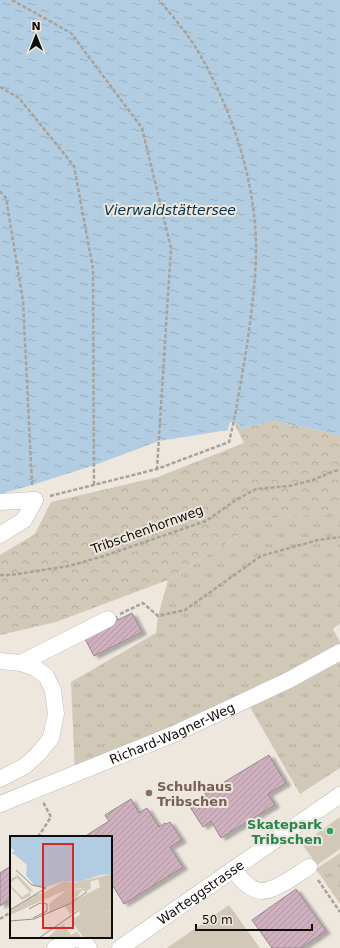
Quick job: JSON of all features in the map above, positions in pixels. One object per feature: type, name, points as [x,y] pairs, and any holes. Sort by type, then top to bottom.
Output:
[{"type":"street","points":[[0,502],[33,493]]},
{"type":"street","points":[[0,535],[24,520],[33,493]]},
{"type":"street","points":[[21,663],[108,619]]},
{"type":"street","name":"Richard-Wagner-Weg","points":[[0,804],[174,734],[289,680],[340,652]]},
{"type":"street","points":[[0,661],[21,663],[35,668],[46,676],[53,690],[56,714],[50,738],[39,753],[25,766],[0,779]]},
{"type":"street","name":"Warteggstrasse","points":[[120,948],[340,795]]},
{"type":"street","points":[[232,869],[243,881],[256,890],[263,892],[272,890],[309,867]]},
{"type":"street","points":[[55,948],[74,939],[83,940],[89,948]]},
{"type":"path","points":[[12,0],[71,33],[142,128],[171,248],[157,469]]},
{"type":"path","points":[[0,191],[6,198],[23,301],[33,493],[94,486],[157,469],[229,442],[234,423],[250,324],[254,289],[256,254],[254,218],[249,184],[241,149],[230,116],[215,83],[199,52],[179,24],[159,0]]},
{"type":"path","points":[[0,87],[19,98],[74,166],[93,269],[94,486]]},
{"type":"path","name":"Tribschenhornweg","points":[[0,575],[11,575],[69,566],[104,556],[206,521],[236,500],[256,489],[289,486],[313,480],[340,470]]},
{"type":"path","points":[[108,619],[143,603],[158,616],[185,610],[261,556],[318,540],[340,536]]},
{"type":"path","points":[[39,836],[51,817]]},
{"type":"path","points":[[309,867],[340,912]]},
{"type":"path","points":[[0,919],[10,913]]},
{"type":"green space","points":[[274,421],[340,435],[340,512],[264,519],[168,580],[56,622],[0,635],[0,555],[35,534],[51,502],[158,477],[244,443],[234,423],[240,424],[240,429]]},
{"type":"green space","points":[[340,512],[340,623],[333,629],[340,642],[340,768],[300,794],[246,700],[75,774],[71,682],[156,633],[158,616],[168,580],[264,519]]},
{"type":"green space","name":"Skatepark Tribschen","points":[[340,817],[340,849],[317,865],[302,844]]},
{"type":"green space","points":[[340,853],[340,904],[316,869]]},
{"type":"green space","points":[[229,905],[260,948],[167,948]]},
{"type":"water","name":"Vierwaldstättersee","points":[[0,0],[340,0],[340,435],[274,421],[240,429],[240,424],[230,422],[228,430],[159,441],[95,465],[0,494]]},
{"type":"building","points":[[132,613],[142,632],[94,656],[84,637],[99,625],[116,616],[118,620]]},
{"type":"building","points":[[269,755],[286,783],[268,794],[275,805],[221,838],[211,821],[203,827],[188,804]]},
{"type":"building","points":[[131,799],[139,813],[147,808],[159,827],[170,822],[182,840],[170,847],[183,867],[124,904],[112,885],[112,836],[86,836],[109,821],[105,815]]},
{"type":"building","points":[[10,867],[10,900],[0,906],[0,873]]},
{"type":"building","points":[[296,889],[326,931],[301,948],[272,948],[252,920]]},
{"type":"place","name":"Schulhaus Tribschen","points":[[149,793]]},
{"type":"place","name":"Skatepark Tribschen","points":[[330,831]]}]
